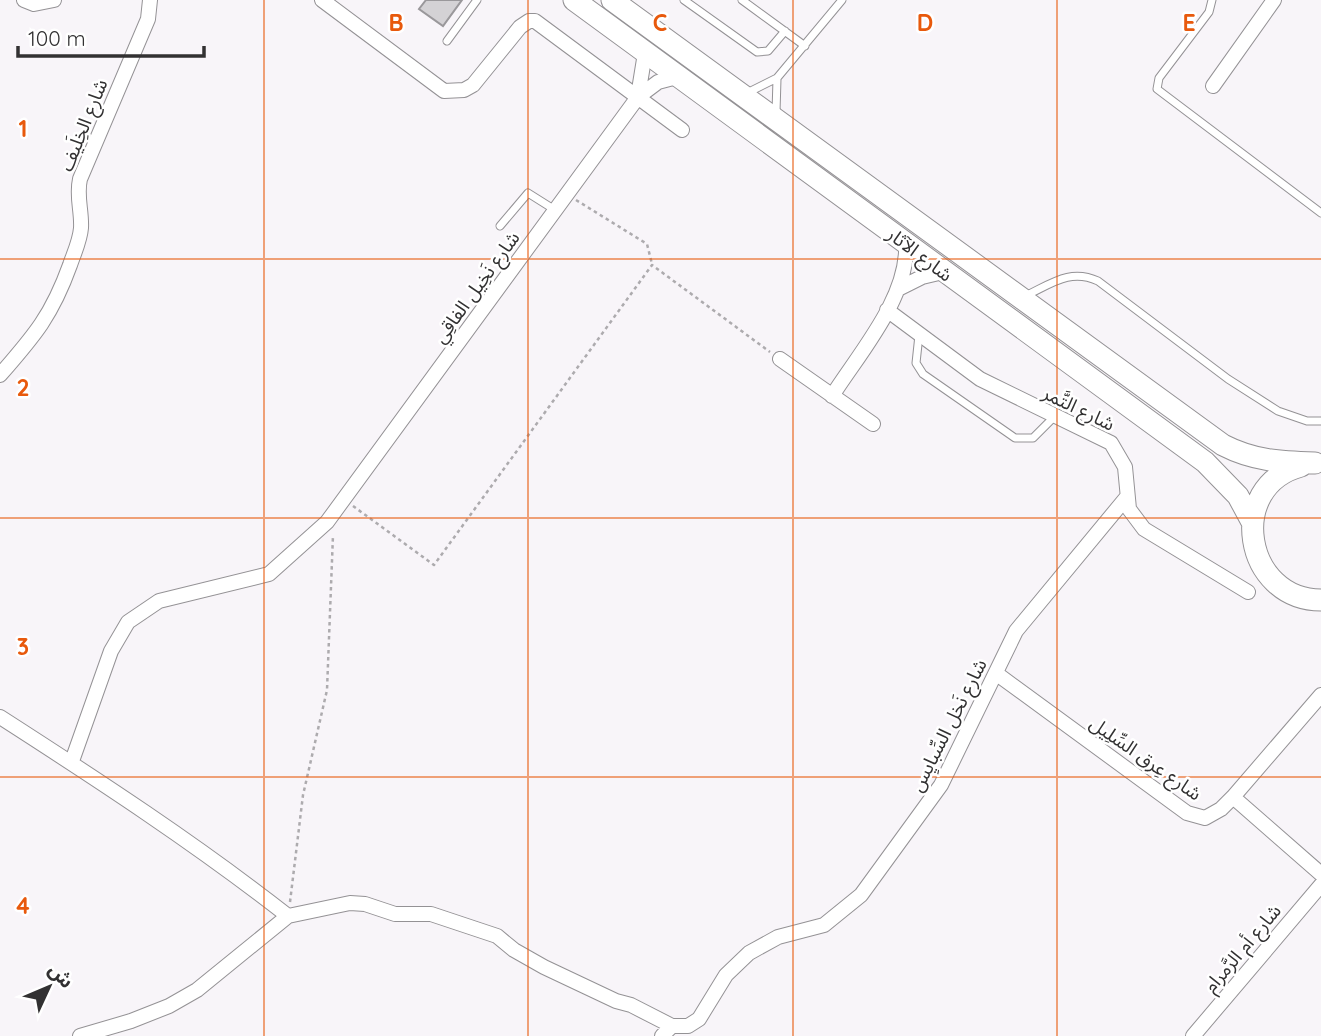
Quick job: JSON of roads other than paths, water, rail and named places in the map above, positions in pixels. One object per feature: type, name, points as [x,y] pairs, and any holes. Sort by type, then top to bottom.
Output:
[{"type":"street","points":[[24,0],[34,4],[54,0]]},
{"type":"street","name":"شارع الخِلَيف","points":[[0,375],[30,341],[58,298],[79,240],[81,227],[77,190],[80,179],[148,19],[150,0]]},
{"type":"street","points":[[322,0],[444,91],[464,90],[473,85],[525,23],[535,21],[682,130]]},
{"type":"street","name":"شارع الآثار","points":[[574,0],[1205,462],[1238,496],[1252,522]]},
{"type":"street","name":"شارع الآثار","points":[[612,0],[781,126],[1223,445],[1244,456],[1268,462],[1318,463]]},
{"type":"street","points":[[1213,86],[1274,0]]},
{"type":"street","name":"شارع نَخِيل الفاقِي","points":[[638,97],[645,53]]},
{"type":"street","name":"شارع نَخِيل الفاقِي","points":[[72,761],[111,651],[128,622],[159,601],[269,574],[333,514],[638,97],[658,82],[677,77]]},
{"type":"street","points":[[832,396],[901,288],[907,259],[906,243]]},
{"type":"street","points":[[901,288],[922,277],[943,272]]},
{"type":"street","name":"شارع التَّمر","points":[[887,310],[980,379],[1054,418],[1111,443],[1125,467],[1129,509],[1144,529],[1248,592]]},
{"type":"street","points":[[780,359],[873,424]]},
{"type":"street","points":[[1318,463],[1297,466],[1280,475],[1256,504],[1252,522],[1254,549],[1265,573],[1294,595],[1321,600]]},
{"type":"street","name":"شارع نَخل السِّبايِس","points":[[666,1031],[688,1026],[699,1019],[726,975],[749,953],[778,937],[824,925],[861,895],[935,794],[1026,617],[1126,498]]},
{"type":"street","name":"شارع عِرق السِّلِيل","points":[[997,674],[1187,813],[1205,818],[1221,809],[1233,797],[1321,695]]},
{"type":"street","points":[[0,717],[72,761],[288,916]]},
{"type":"street","points":[[1233,797],[1321,874]]},
{"type":"street","name":"شارع أم الرَّمرام","points":[[1193,1036],[1321,885]]},
{"type":"street","points":[[80,1036],[131,1021],[169,1006],[197,990],[288,916],[350,903],[365,904],[395,914],[431,914],[497,936],[514,950],[544,967],[616,1001],[631,1005],[666,1031]]},
{"type":"lane","points":[[447,41],[477,0]]},
{"type":"lane","points":[[684,0],[757,52],[768,51],[785,31]]},
{"type":"lane","points":[[739,93],[758,90],[777,78],[842,0]]},
{"type":"lane","points":[[1212,0],[1209,12],[1159,78],[1157,89],[1321,213]]},
{"type":"lane","points":[[749,2],[805,46]]},
{"type":"lane","points":[[777,78],[774,103],[781,126]]},
{"type":"lane","points":[[500,226],[528,193],[556,210]]},
{"type":"lane","points":[[1022,298],[1064,278],[1083,274],[1098,281],[1228,379],[1278,411],[1307,421],[1321,421]]},
{"type":"lane","points":[[919,335],[916,363],[923,374],[1015,438],[1033,438],[1054,418]]}]
